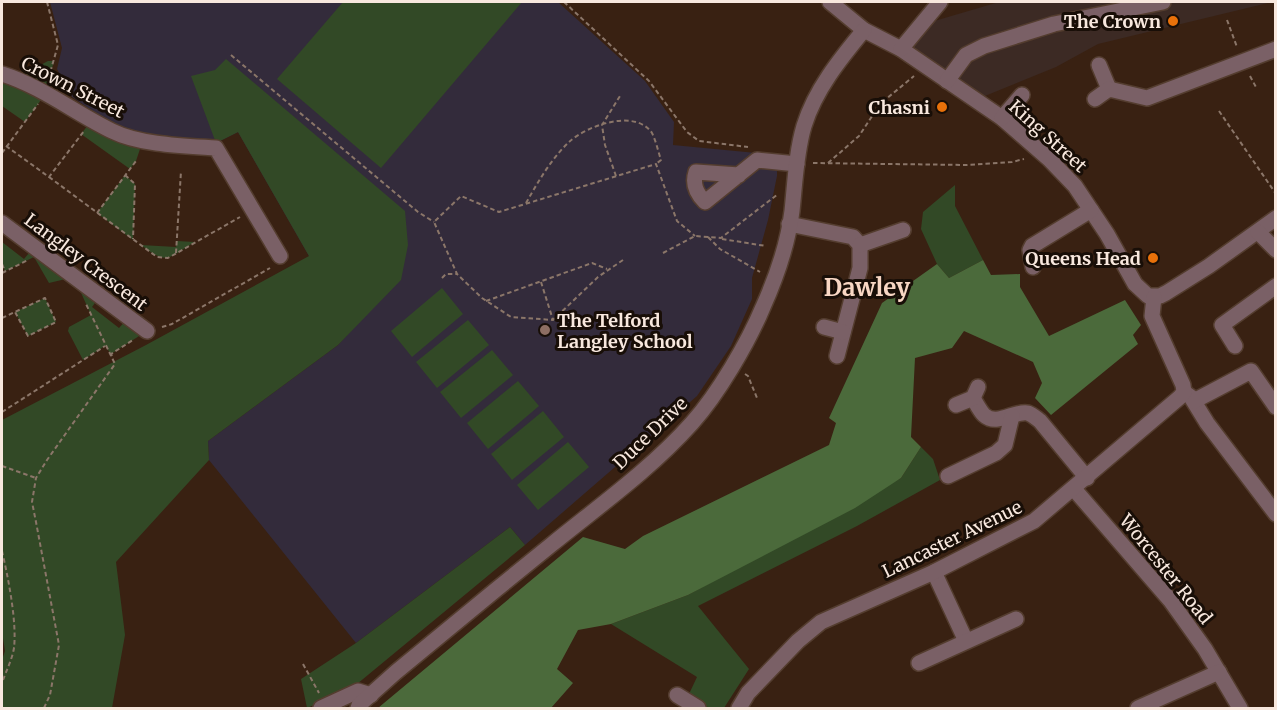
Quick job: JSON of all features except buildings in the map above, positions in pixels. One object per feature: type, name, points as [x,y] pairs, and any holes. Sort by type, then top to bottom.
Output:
[{"type":"street","name":"King Street","points":[[830,2],[864,30],[901,49],[1002,118],[1069,178],[1136,284],[1148,296],[1160,295]]},
{"type":"street","points":[[901,49],[940,2]]},
{"type":"street","points":[[947,81],[966,55],[984,46],[1054,24],[1163,2]]},
{"type":"street","name":"Duce Drive","points":[[358,708],[396,672],[661,462],[693,423],[733,365],[763,308],[789,224],[805,124],[815,100],[841,58],[864,30]]},
{"type":"street","points":[[1095,99],[1109,89],[1147,98],[1275,51]]},
{"type":"street","points":[[1099,65],[1109,89]]},
{"type":"street","name":"Crown Street","points":[[2,74],[16,78],[45,93],[114,132],[166,145],[216,148],[280,256]]},
{"type":"street","points":[[1002,118],[1022,95]]},
{"type":"street","points":[[739,175],[757,160],[797,164]]},
{"type":"street","points":[[1033,267],[1030,250],[1032,246],[1091,210]]},
{"type":"street","points":[[1275,218],[1160,295],[1152,316],[1189,397],[1275,514]]},
{"type":"street","name":"Langley Crescent","points":[[2,223],[147,332]]},
{"type":"street","points":[[789,224],[853,237],[860,245],[860,268],[837,356]]},
{"type":"street","points":[[860,245],[903,230]]},
{"type":"street","points":[[1257,232],[1275,250]]},
{"type":"street","points":[[1235,346],[1222,325],[1275,286]]},
{"type":"street","points":[[824,327],[843,332]]},
{"type":"street","name":"Lancaster Avenue","points":[[739,708],[748,693],[798,641],[821,622],[934,572],[1034,521],[1180,397],[1189,397],[1251,371],[1275,407]]},
{"type":"street","points":[[956,405],[976,393],[984,415],[991,418],[999,419],[1027,413],[1040,421],[1087,478]]},
{"type":"street","points":[[948,476],[996,453],[1005,445],[1012,416]]},
{"type":"street","name":"Worcester Road","points":[[1074,489],[1170,600],[1219,672],[1240,708]]},
{"type":"street","points":[[934,572],[966,642]]},
{"type":"street","points":[[919,663],[1016,619]]},
{"type":"street","points":[[1138,708],[1219,672]]},
{"type":"street","points":[[324,707],[358,691],[371,694]]},
{"type":"street","points":[[677,695],[698,708]]},
{"type":"path","points":[[2,153],[45,93],[58,45],[47,2]]},
{"type":"path","points":[[564,2],[649,81],[687,132],[699,141],[748,147]]},
{"type":"path","points":[[1227,20],[1239,53],[1245,52],[1250,59]]},
{"type":"path","points":[[231,54],[418,213],[434,222],[457,274],[486,301],[511,316],[553,320],[608,270],[623,260]]},
{"type":"path","points":[[828,162],[858,136],[880,104],[918,74]]},
{"type":"path","points":[[616,176],[605,145],[602,125],[620,96]]},
{"type":"path","points":[[1220,111],[1275,194]]},
{"type":"path","points":[[434,222],[461,196],[499,212],[526,204],[656,164],[661,160],[652,134],[637,121],[620,120],[602,125],[570,141],[536,184],[526,204]]},
{"type":"path","points":[[49,177],[85,129]]},
{"type":"path","points":[[6,146],[158,258],[168,258],[253,210]]},
{"type":"path","points":[[812,172],[813,162],[967,165],[1012,162],[1032,156]]},
{"type":"path","points":[[97,213],[136,161]]},
{"type":"path","points":[[656,164],[677,221],[696,236]]},
{"type":"path","points":[[176,253],[181,171]]},
{"type":"path","points":[[125,175],[135,184],[133,240]]},
{"type":"path","points":[[721,238],[783,191]]},
{"type":"path","points":[[663,253],[696,236],[766,246]]},
{"type":"path","points":[[707,237],[720,249],[760,272]]},
{"type":"path","points":[[2,264],[3,272],[41,252]]},
{"type":"path","points":[[115,364],[111,354],[147,332],[172,324],[270,268],[280,256]]},
{"type":"path","points":[[486,301],[592,264],[608,270]]},
{"type":"path","points":[[442,278],[446,274],[457,274]]},
{"type":"path","points":[[74,277],[115,364]]},
{"type":"path","points":[[541,281],[553,320]]},
{"type":"path","points":[[2,318],[45,298],[56,322],[28,336],[15,312]]},
{"type":"path","points":[[2,412],[105,346]]},
{"type":"path","points":[[44,708],[50,695],[59,645],[32,502],[36,478],[115,364]]},
{"type":"path","points":[[733,365],[748,376],[757,398]]},
{"type":"path","points":[[2,466],[36,478]]},
{"type":"path","points":[[2,551],[12,610],[14,646],[12,660],[2,683]]},
{"type":"path","points":[[303,664],[324,707]]},
{"type":"shaded area","name":"The Telford Langley School","points":[[50,2],[558,2],[645,81],[674,122],[673,145],[777,155],[777,176],[752,278],[752,299],[731,346],[697,396],[525,545],[510,527],[356,643],[209,460],[208,441],[338,345],[365,315],[309,256],[238,132],[216,143],[171,140],[142,134],[106,120],[72,97],[57,69],[62,48]]},
{"type":"shaded area","points":[[999,2],[1272,2],[1098,44],[1056,67],[980,98],[903,46],[931,22]]},
{"type":"green space","points":[[343,2],[522,2],[381,168],[277,79]]},
{"type":"green space","points":[[226,59],[405,211],[408,245],[401,280],[338,345],[208,441],[209,460],[116,562],[125,635],[112,708],[2,708],[2,660],[5,651],[2,632],[2,420],[309,256],[238,132],[216,143],[191,76],[215,70]]},
{"type":"green space","points":[[48,61],[54,61],[45,93],[16,78]]},
{"type":"green space","points":[[2,83],[41,100],[25,122],[2,106]]},
{"type":"green space","points":[[92,120],[143,140],[136,161],[130,169],[81,134]]},
{"type":"green space","points":[[125,175],[135,184],[133,240],[97,213]]},
{"type":"green space","points":[[955,185],[955,206],[983,260],[949,278],[937,264],[921,229],[923,212]]},
{"type":"green space","points":[[177,241],[195,242],[168,257],[157,256],[141,245],[176,247]]},
{"type":"green space","points":[[2,242],[24,259],[34,247],[100,296],[92,307],[119,328],[128,318],[147,331],[111,354],[105,346],[83,360],[68,331],[69,327],[91,315],[74,277],[49,283],[34,257],[5,271],[2,264]]},
{"type":"green space","points":[[983,260],[991,275],[1020,274],[1020,287],[1049,336],[1125,300],[1141,325],[1133,335],[1138,344],[1051,415],[1035,398],[1042,383],[1033,362],[964,331],[952,348],[915,358],[911,437],[921,447],[901,478],[855,508],[688,595],[611,624],[578,630],[557,669],[573,683],[551,708],[378,708],[583,537],[625,549],[643,536],[829,445],[836,423],[829,418],[882,303],[937,264],[949,278]]},
{"type":"green space","points":[[442,288],[463,314],[412,357],[391,331]]},
{"type":"green space","points":[[45,298],[56,322],[28,336],[15,312]]},
{"type":"green space","points":[[468,320],[489,345],[437,388],[416,362]]},
{"type":"green space","points":[[492,350],[513,375],[461,418],[440,392]]},
{"type":"green space","points":[[518,381],[539,406],[488,449],[467,423]]},
{"type":"green space","points":[[543,411],[564,437],[512,480],[491,454]]},
{"type":"green space","points":[[568,442],[589,467],[538,510],[517,485]]},
{"type":"green space","points":[[921,447],[933,459],[940,480],[857,526],[698,606],[749,669],[724,708],[700,705],[689,694],[697,677],[611,624],[688,595],[901,478]]},
{"type":"green space","points":[[510,527],[525,545],[351,689],[307,708],[301,679],[356,643]]},
{"type":"place","name":"The Crown","points":[[1173,21]]},
{"type":"place","name":"Chasni","points":[[942,107]]},
{"type":"place","name":"Queens Head","points":[[1153,258]]},
{"type":"place","name":"The Telford Langley School","points":[[545,330]]},
{"type":"district","name":"Dawley","points":[[867,287]]}]
